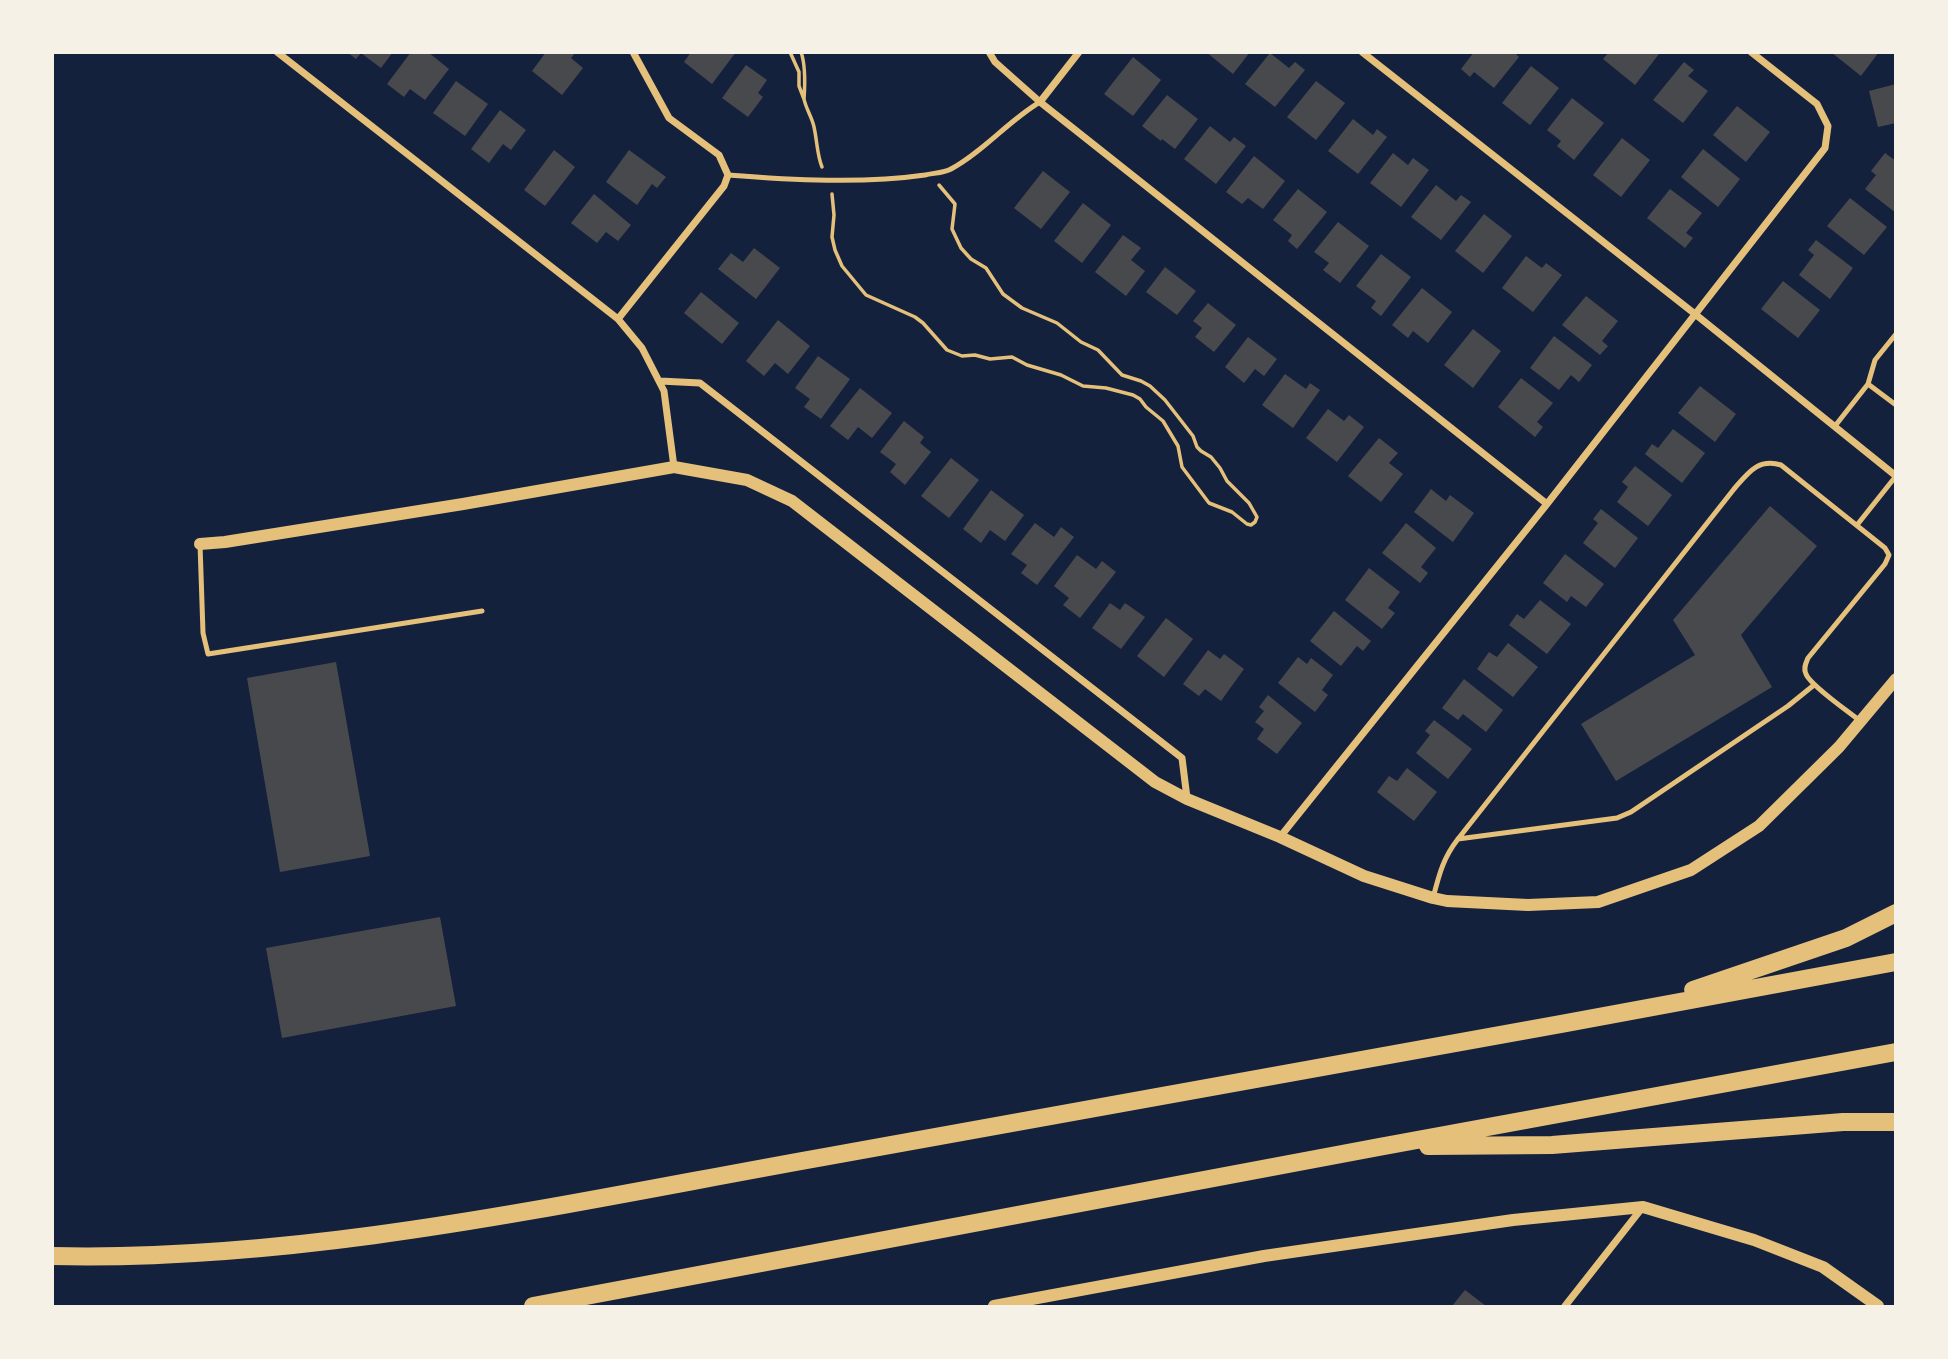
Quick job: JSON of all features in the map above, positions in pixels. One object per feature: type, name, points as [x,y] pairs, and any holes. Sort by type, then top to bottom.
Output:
[{"type":"highway","points":[[1566,1024],[1710,985],[1846,938],[1895,913]]},
{"type":"highway","points":[[52,1256],[114,1258],[301,1245],[473,1219],[1566,1024],[1895,962]]},
{"type":"highway","points":[[533,1307],[1895,1052]]},
{"type":"highway","points":[[1379,1147],[1552,1145],[1843,1122],[1895,1122]]},
{"type":"street","points":[[277,52],[618,318],[642,348],[664,391],[674,467]]},
{"type":"street","points":[[618,318],[723,186],[728,175],[719,155],[669,118],[633,52]]},
{"type":"street","points":[[989,52],[995,62],[1040,102],[1547,504]]},
{"type":"street","points":[[1040,102],[1079,52]]},
{"type":"street","points":[[1362,52],[1695,314],[1895,476]]},
{"type":"street","points":[[1280,837],[1547,504],[1825,148],[1828,126],[1817,104],[1751,52]]},
{"type":"street","points":[[660,381],[700,383],[1182,758],[1187,799]]},
{"type":"street","points":[[200,544],[252,538],[674,467],[747,480],[792,501],[1155,782],[1187,799],[1280,837],[1364,876],[1447,901],[1528,905],[1598,902],[1691,870],[1759,826],[1839,747],[1895,679]]},
{"type":"street","points":[[994,1307],[1264,1256],[1513,1220],[1643,1207],[1755,1240],[1823,1267],[1876,1306]]},
{"type":"street","points":[[1565,1307],[1643,1207]]},
{"type":"lane","points":[[728,175],[773,179],[874,180],[949,171],[987,144],[1020,114],[1040,102]]},
{"type":"lane","points":[[1835,426],[1868,384],[1875,360],[1895,334]]},
{"type":"lane","points":[[1868,384],[1895,405]]},
{"type":"lane","points":[[1433,898],[1447,853],[1749,472],[1760,464],[1770,461],[1781,465],[1885,548],[1889,555],[1885,564],[1808,657],[1804,667],[1806,676],[1814,685],[1860,721]]},
{"type":"lane","points":[[1857,525],[1895,476]]},
{"type":"lane","points":[[200,544],[203,633],[208,654],[482,611]]},
{"type":"lane","points":[[1458,839],[1617,818],[1631,812],[1788,706],[1814,685]]},
{"type":"path","points":[[790,52],[799,72],[799,86],[806,110],[814,123],[819,160],[832,188],[832,237],[835,250],[842,266],[866,295],[915,317],[947,351],[962,356],[975,355],[990,359],[1012,357],[1083,386],[1106,388],[1140,399],[1163,421],[1178,446],[1182,467],[1209,503],[1232,512],[1247,524],[1255,522],[1257,517],[1249,503],[1227,481],[1211,457],[1201,451],[1193,436],[1165,400],[1141,381],[1122,375],[1098,350],[1082,342],[1057,323],[1022,308],[1003,294],[986,268],[971,259],[961,248],[952,229],[955,204],[929,174]]},
{"type":"path","points":[[801,52],[806,84],[804,99]]},
{"type":"building","points":[[347,52],[393,52],[381,68],[361,53],[356,59]]},
{"type":"building","points":[[411,52],[428,52],[449,69],[425,100],[410,89],[404,97],[387,84]]},
{"type":"building","points":[[546,52],[576,52],[571,58],[583,68],[562,95],[532,71]]},
{"type":"building","points":[[691,52],[736,52],[712,84],[684,62]]},
{"type":"building","points":[[1206,52],[1250,52],[1233,74]]},
{"type":"building","points":[[1474,52],[1514,52],[1519,57],[1494,88],[1474,72],[1470,77],[1461,69]]},
{"type":"building","points":[[1609,52],[1659,54],[1635,85],[1603,59]]},
{"type":"building","points":[[1831,52],[1879,52],[1861,76]]},
{"type":"building","points":[[1270,53],[1289,68],[1295,62],[1305,70],[1275,107],[1245,84]]},
{"type":"building","points":[[1133,57],[1161,80],[1133,116],[1104,94]]},
{"type":"building","points":[[1684,62],[1694,70],[1688,76],[1708,91],[1683,123],[1653,100]]},
{"type":"building","points":[[746,65],[767,80],[758,93],[763,97],[748,117],[722,98]]},
{"type":"building","points":[[1531,66],[1559,88],[1530,125],[1502,103]]},
{"type":"building","points":[[456,81],[488,104],[465,136],[433,113]]},
{"type":"building","points":[[1316,81],[1345,103],[1316,140],[1287,117]]},
{"type":"building","points":[[1896,84],[1896,123],[1878,127],[1869,91]]},
{"type":"building","points":[[1167,95],[1198,119],[1175,149],[1142,126]]},
{"type":"building","points":[[1572,98],[1604,123],[1574,160],[1557,146],[1561,141],[1547,130]]},
{"type":"building","points":[[1737,106],[1770,132],[1746,162],[1713,135]]},
{"type":"building","points":[[500,110],[526,130],[511,150],[503,144],[489,163],[471,149]]},
{"type":"building","points":[[1353,119],[1373,135],[1377,129],[1387,137],[1358,174],[1328,151]]},
{"type":"building","points":[[1210,126],[1230,142],[1234,137],[1246,146],[1216,184],[1184,159]]},
{"type":"building","points":[[1622,138],[1650,160],[1621,197],[1593,175]]},
{"type":"building","points":[[1703,149],[1740,179],[1718,207],[1681,177]]},
{"type":"building","points":[[554,150],[575,167],[545,206],[524,190]]},
{"type":"building","points":[[629,150],[666,177],[657,188],[652,184],[637,205],[606,182]]},
{"type":"building","points":[[1393,153],[1408,165],[1413,158],[1429,170],[1401,207],[1370,183]]},
{"type":"building","points":[[1885,153],[1896,161],[1896,213],[1865,189],[1876,175],[1871,171]]},
{"type":"building","points":[[1254,156],[1285,181],[1263,209],[1248,198],[1242,204],[1226,192]]},
{"type":"building","points":[[1043,171],[1070,192],[1041,229],[1014,208]]},
{"type":"building","points":[[1436,185],[1456,201],[1461,195],[1471,202],[1441,240],[1411,217]]},
{"type":"building","points":[[1298,189],[1327,212],[1297,249],[1288,241],[1292,235],[1273,220]]},
{"type":"building","points":[[1670,189],[1702,213],[1686,233],[1693,238],[1685,248],[1647,218]]},
{"type":"building","points":[[594,194],[631,225],[618,241],[606,232],[597,243],[571,223]]},
{"type":"building","points":[[1850,198],[1887,227],[1864,255],[1827,226]]},
{"type":"building","points":[[1083,203],[1111,225],[1082,263],[1054,241]]},
{"type":"building","points":[[1484,214],[1512,236],[1483,273],[1455,251]]},
{"type":"building","points":[[1338,222],[1369,246],[1340,283],[1323,270],[1329,263],[1314,252]]},
{"type":"building","points":[[1123,235],[1141,248],[1131,260],[1145,271],[1126,296],[1095,272]]},
{"type":"building","points":[[1816,240],[1853,268],[1830,299],[1799,275],[1814,255],[1808,250]]},
{"type":"building","points":[[754,248],[780,268],[756,299],[718,269],[731,253],[743,262]]},
{"type":"building","points":[[1381,254],[1411,277],[1381,316],[1371,308],[1376,301],[1356,286]]},
{"type":"building","points":[[1526,256],[1542,268],[1546,263],[1562,275],[1533,312],[1502,288]]},
{"type":"building","points":[[1165,267],[1196,291],[1177,315],[1146,292]]},
{"type":"building","points":[[1783,281],[1820,310],[1798,338],[1761,309]]},
{"type":"building","points":[[1422,288],[1452,312],[1428,343],[1413,331],[1408,338],[1392,325]]},
{"type":"building","points":[[701,292],[739,323],[722,344],[684,313]]},
{"type":"building","points":[[1586,296],[1618,321],[1602,341],[1608,346],[1600,355],[1562,325]]},
{"type":"building","points":[[1208,303],[1236,325],[1214,352],[1195,337],[1202,328],[1193,321]]},
{"type":"building","points":[[778,320],[810,346],[788,374],[775,363],[764,376],[746,361]]},
{"type":"building","points":[[1473,329],[1501,351],[1473,388],[1444,365]]},
{"type":"building","points":[[1554,336],[1592,365],[1579,382],[1571,375],[1559,390],[1530,368]]},
{"type":"building","points":[[1248,337],[1277,359],[1264,376],[1255,369],[1244,383],[1225,367]]},
{"type":"building","points":[[818,356],[850,379],[821,419],[804,407],[810,399],[795,388]]},
{"type":"building","points":[[1285,374],[1306,389],[1310,383],[1320,390],[1293,428],[1262,405]]},
{"type":"building","points":[[1521,378],[1553,403],[1537,422],[1543,427],[1535,437],[1498,407]]},
{"type":"building","points":[[1700,386],[1736,414],[1715,442],[1678,413]]},
{"type":"building","points":[[860,388],[892,413],[872,438],[858,427],[848,440],[830,426]]},
{"type":"building","points":[[1328,409],[1344,421],[1349,415],[1364,427],[1337,462],[1306,438]]},
{"type":"building","points":[[904,421],[924,437],[920,443],[931,452],[905,485],[890,472],[896,464],[880,452]]},
{"type":"building","points":[[1673,429],[1705,453],[1682,483],[1645,454],[1652,444],[1658,448]]},
{"type":"building","points":[[1379,438],[1398,453],[1389,463],[1403,474],[1381,502],[1348,476]]},
{"type":"building","points":[[951,458],[979,480],[949,518],[921,496]]},
{"type":"building","points":[[1635,466],[1672,495],[1648,526],[1617,502],[1628,487],[1622,482]]},
{"type":"building","points":[[1431,489],[1446,501],[1450,495],[1474,513],[1453,542],[1414,512]]},
{"type":"building","points":[[991,490],[1024,515],[1005,541],[990,530],[981,543],[963,529]]},
{"type":"building","points":[[1770,506],[1817,546],[1741,635],[1772,687],[1616,781],[1581,724],[1695,655],[1673,620]]},
{"type":"building","points":[[1601,509],[1638,538],[1615,568],[1583,543],[1598,523],[1593,519]]},
{"type":"building","points":[[1035,523],[1054,537],[1061,527],[1074,537],[1037,585],[1021,573],[1027,565],[1011,554]]},
{"type":"building","points":[[1406,523],[1436,548],[1421,567],[1428,573],[1420,583],[1382,553]]},
{"type":"building","points":[[1565,554],[1604,584],[1586,607],[1571,596],[1567,602],[1543,583]]},
{"type":"building","points":[[1077,555],[1096,569],[1102,561],[1116,572],[1080,618],[1063,605],[1069,598],[1054,586]]},
{"type":"building","points":[[1369,568],[1400,592],[1388,608],[1395,613],[1382,629],[1345,600]]},
{"type":"building","points":[[1540,600],[1571,624],[1547,654],[1509,625],[1517,614],[1524,619]]},
{"type":"building","points":[[1110,603],[1120,610],[1125,603],[1145,617],[1121,649],[1092,628]]},
{"type":"building","points":[[1334,611],[1371,641],[1363,651],[1357,646],[1341,666],[1310,641]]},
{"type":"building","points":[[1166,618],[1193,639],[1164,677],[1137,656]]},
{"type":"building","points":[[1508,643],[1538,667],[1513,697],[1477,669],[1489,652],[1497,657]]},
{"type":"building","points":[[1208,650],[1220,659],[1224,654],[1244,669],[1221,701],[1205,689],[1199,696],[1183,684]]},
{"type":"building","points":[[1298,657],[1307,664],[1311,658],[1333,675],[1322,690],[1328,695],[1315,712],[1278,683]]},
{"type":"building","points":[[336,662],[370,856],[280,872],[247,678]]},
{"type":"building","points":[[1464,679],[1503,710],[1486,732],[1463,714],[1458,720],[1442,708]]},
{"type":"building","points":[[1268,695],[1302,723],[1277,754],[1257,739],[1264,729],[1255,722],[1264,711],[1259,707]]},
{"type":"building","points":[[1434,720],[1472,749],[1448,779],[1416,753],[1430,735],[1425,731]]},
{"type":"building","points":[[1407,768],[1437,792],[1414,821],[1377,792],[1389,776],[1397,781]]},
{"type":"building","points":[[440,917],[456,1006],[282,1038],[266,948]]},
{"type":"building","points":[[1465,1290],[1486,1306],[1452,1306]]}]
